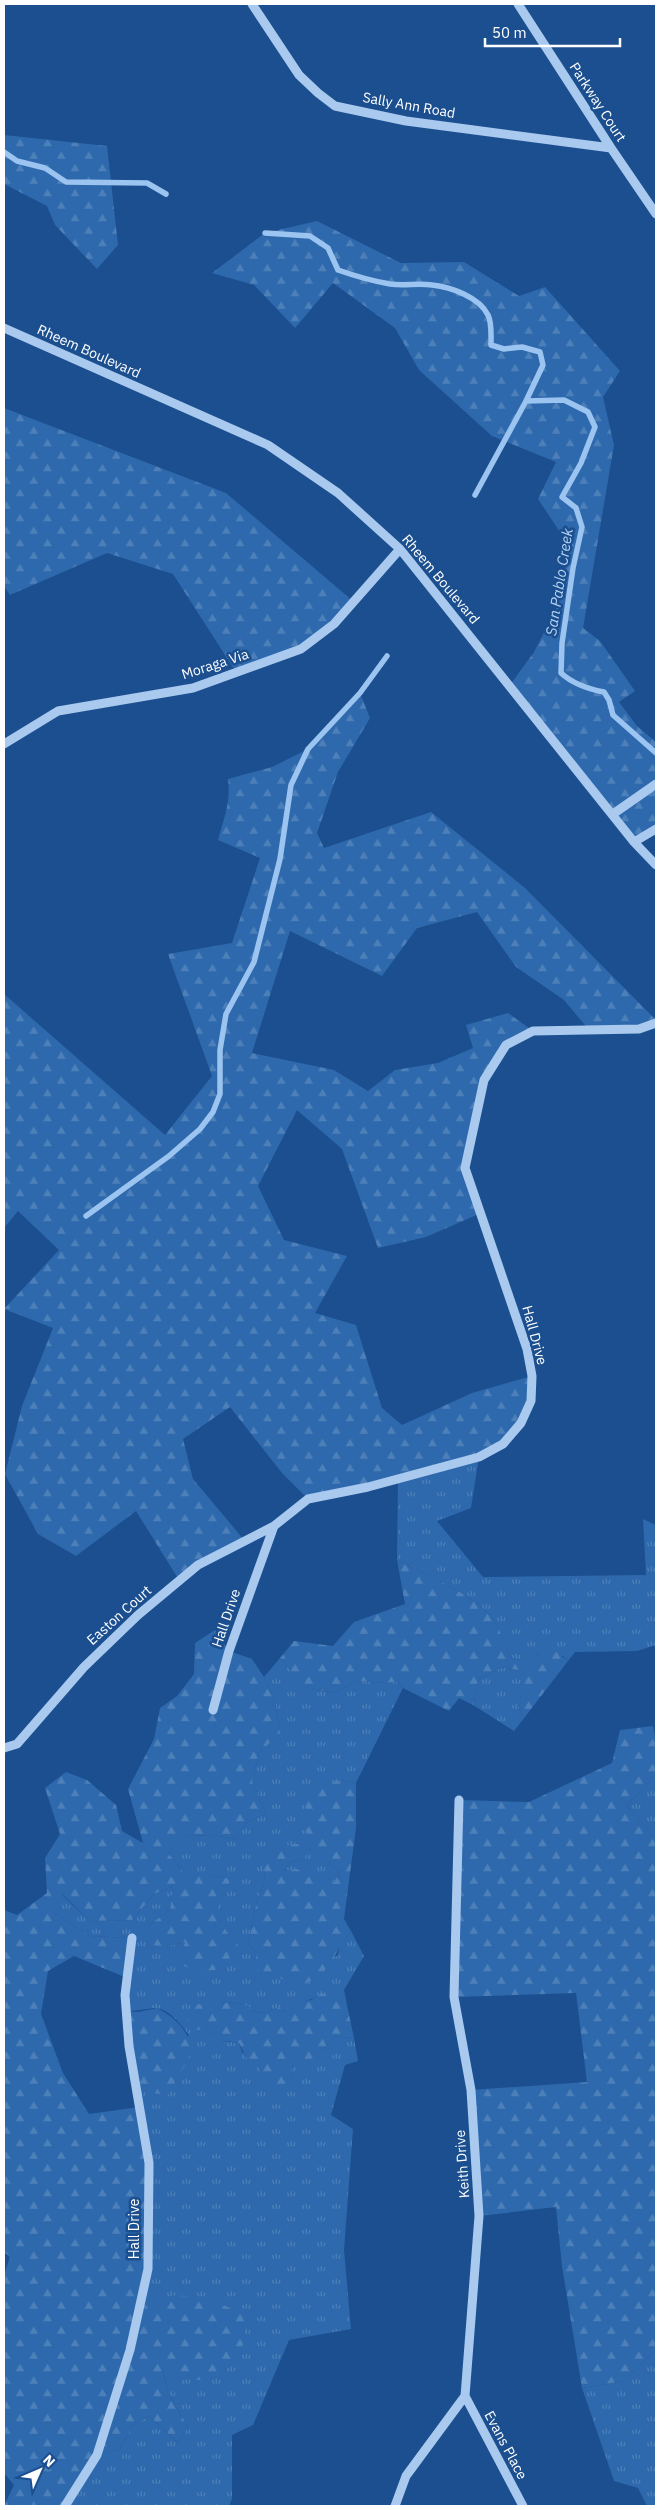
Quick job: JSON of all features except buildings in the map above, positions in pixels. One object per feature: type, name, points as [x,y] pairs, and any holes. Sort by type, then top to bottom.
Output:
[{"type":"street","name":"Sally Ann Road","points":[[252,4],[300,75],[318,93],[335,106],[406,121],[611,148]]},
{"type":"street","name":"Parkway Court","points":[[518,4],[656,214]]},
{"type":"street","name":"Rheem Boulevard","points":[[4,328],[268,445],[338,493],[400,549],[634,842],[656,865]]},
{"type":"street","name":"Moraga Via","points":[[4,744],[58,711],[192,688],[301,649],[334,624],[400,549]]},
{"type":"street","points":[[613,814],[656,784]]},
{"type":"street","points":[[634,842],[656,829]]},
{"type":"street","name":"Hall Drive","points":[[213,1710],[228,1650],[274,1526],[308,1499],[368,1486],[479,1457],[503,1444],[521,1423],[531,1400],[532,1376],[527,1349],[464,1168],[484,1080],[506,1045],[533,1031],[639,1029],[656,1024]]},
{"type":"street","name":"Easton Court","points":[[4,1748],[17,1744],[84,1666],[138,1615],[191,1570],[274,1526]]},
{"type":"street","name":"Keith Drive","points":[[459,1800],[454,1998],[471,2090],[479,2216],[465,2396]]},
{"type":"street","name":"Hall Drive","points":[[65,2506],[97,2455],[130,2350],[148,2270],[148,2163],[128,2046],[125,1996],[132,1938]]},
{"type":"street","points":[[395,2506],[406,2476],[465,2396]]},
{"type":"street","name":"Evans Place","points":[[465,2396],[523,2506]]},
{"type":"green space","points":[[4,135],[107,146],[118,245],[97,269],[55,225],[47,206],[4,184]]},
{"type":"green space","points":[[317,221],[401,263],[464,262],[519,296],[545,287],[620,371],[603,397],[614,445],[583,628],[600,641],[635,691],[619,702],[637,726],[656,742],[656,829],[634,842],[510,685],[534,652],[558,605],[570,547],[538,499],[556,462],[492,436],[419,370],[395,328],[333,283],[295,328],[254,285],[212,273],[265,233]]},
{"type":"green space","points":[[4,408],[226,493],[354,602],[301,649],[236,672],[173,574],[107,553],[10,595],[4,586]]},
{"type":"green space","points":[[360,693],[370,718],[338,772],[317,833],[324,848],[431,812],[525,888],[656,1020],[656,1023],[589,1030],[564,1000],[516,967],[477,912],[417,928],[382,976],[290,931],[252,1053],[334,1070],[368,1091],[395,1070],[438,1063],[473,1048],[466,1025],[508,1013],[533,1031],[506,1045],[484,1080],[465,1168],[481,1213],[426,1237],[378,1248],[342,1149],[297,1110],[258,1186],[284,1240],[347,1256],[315,1313],[356,1325],[382,1408],[402,1425],[472,1393],[532,1376],[531,1401],[503,1444],[479,1457],[308,1499],[282,1473],[230,1407],[183,1439],[193,1479],[245,1541],[179,1580],[136,1511],[76,1556],[38,1534],[5,1474],[22,1406],[53,1328],[4,1309],[59,1250],[18,1211],[4,1228],[4,994],[165,1135],[212,1076],[168,954],[232,943],[260,858],[218,840],[228,803],[228,779],[272,767],[308,749]]},
{"type":"green space","points":[[479,1457],[471,1508],[437,1521],[483,1577],[646,1575],[643,1519],[656,1525],[656,1645],[637,1651],[575,1652],[568,1661],[563,1656],[539,1653],[532,1661],[510,1657],[497,1626],[485,1610],[454,1588],[397,1560],[398,1479]]},
{"type":"green space","points":[[397,1560],[454,1588],[485,1610],[497,1626],[510,1657],[524,1660],[532,1659],[549,1646],[568,1661],[525,1717],[519,1710],[523,1671],[503,1667],[479,1678],[473,1705],[459,1698],[449,1711],[403,1688],[397,1682],[356,1681],[335,1693],[304,1687],[280,1658],[294,1641],[333,1646],[354,1622],[405,1604]]},
{"type":"green space","points":[[215,1630],[229,1651],[252,1659],[264,1677],[275,1702],[280,1733],[259,1753],[252,1781],[266,1814],[246,1823],[236,1839],[213,1835],[185,1836],[168,1853],[186,1875],[211,1875],[231,1879],[218,1908],[218,1914],[223,1927],[238,1945],[222,1969],[195,1972],[177,1962],[185,1942],[167,1946],[148,1945],[149,1925],[170,1910],[173,1886],[154,1894],[132,1920],[90,1921],[63,1895],[53,1912],[90,1936],[132,1938],[127,1978],[74,1956],[48,1971],[41,2014],[63,2073],[89,2114],[139,2107],[149,2163],[148,2269],[140,2307],[166,2297],[185,2296],[207,2300],[246,2314],[241,2362],[202,2380],[176,2379],[162,2367],[168,2393],[188,2427],[178,2443],[149,2416],[133,2425],[120,2449],[97,2455],[73,2493],[81,2506],[4,2506],[14,2485],[4,2473],[4,2275],[10,2257],[4,2252],[4,1910],[17,1915],[47,1893],[45,1858],[60,1834],[45,1788],[66,1772],[87,1780],[116,1805],[122,1831],[143,1843],[128,1789],[154,1739],[160,1708],[177,1696],[194,1674],[195,1643]]},
{"type":"green space","points":[[280,1658],[305,1687],[335,1693],[356,1681],[397,1682],[403,1688],[356,1783],[341,1780],[327,1861],[340,1872],[334,1882],[311,1868],[284,1871],[290,1862],[306,1858],[310,1848],[264,1868],[265,1881],[257,1900],[248,1944],[256,1951],[256,1968],[337,1956],[341,1944],[351,1931],[364,1956],[344,1990],[347,2005],[322,1994],[285,2012],[279,2007],[267,2012],[257,2013],[249,2007],[235,2003],[198,2005],[210,2033],[220,2040],[239,2043],[242,2052],[259,2063],[262,2077],[291,2078],[293,2063],[322,2051],[335,2036],[354,2038],[358,2061],[345,2065],[331,2115],[353,2129],[344,2250],[351,2329],[289,2340],[253,2425],[232,2435],[232,2499],[229,2506],[81,2506],[73,2494],[97,2455],[120,2449],[133,2425],[149,2416],[178,2443],[188,2427],[168,2393],[162,2366],[139,2308],[136,2091],[189,2035],[165,2011],[154,2008],[126,2011],[132,1938],[90,1936],[53,1912],[62,1895],[90,1921],[132,1920],[154,1894],[173,1886],[170,1910],[149,1925],[167,1946],[185,1942],[178,1963],[218,1923],[216,1908],[230,1879],[211,1875],[186,1875],[168,1853],[185,1836],[213,1835],[236,1839],[246,1823],[266,1814],[252,1781],[259,1753],[280,1732],[275,1702],[264,1677]]},
{"type":"green space","points":[[503,1667],[524,1671],[519,1710],[525,1717],[514,1731],[473,1705],[479,1678]]},
{"type":"green space","points":[[653,1726],[656,1742],[656,1774],[626,1806],[656,1836],[656,2350],[624,2381],[582,2388],[562,2266],[556,2207],[479,2216],[471,2090],[587,2082],[576,1993],[454,1997],[459,1800],[529,1802],[612,1763],[620,1730]]},
{"type":"green space","points":[[656,1774],[656,1836],[654,1836],[626,1806]]},
{"type":"green space","points":[[341,1780],[356,1783],[356,1828],[344,1919],[351,1931],[328,1966],[321,1973],[314,1979],[292,1986],[279,1977],[262,1976],[256,1968],[256,1951],[248,1944],[257,1900],[265,1881],[264,1868],[275,1846],[298,1844],[310,1848],[306,1858],[290,1862],[284,1871],[311,1867],[334,1882],[340,1872],[327,1861],[305,1829],[306,1803],[325,1784]]},
{"type":"green space","points":[[322,1993],[347,2005],[354,2038],[335,2036],[317,2055],[307,2061],[293,2063],[291,2078],[285,2094],[272,2093],[262,2077],[259,2064],[247,2059],[239,2043],[215,2039],[206,2028],[198,2030],[188,2025],[189,2015],[198,2004],[242,2004],[257,2013],[267,2012],[279,2007],[285,2012],[290,2004],[311,2000]]},
{"type":"green space","points":[[157,2008],[180,2025],[188,2036],[193,2050],[168,2095],[136,2091],[126,2011],[138,2012]]},
{"type":"green space","points":[[656,2350],[656,2506],[647,2506],[638,2488],[614,2481],[582,2388],[624,2381]]},
{"type":"waterway","name":"San Pablo Creek","points":[[4,152],[17,161],[45,168],[66,182],[147,183],[166,194]]},
{"type":"waterway","name":"San Pablo Creek","points":[[265,233],[310,236],[328,248],[338,270],[370,280],[400,285],[427,284],[464,294],[478,303],[488,315],[491,325],[491,345],[504,349],[522,347],[540,352],[543,365],[526,401],[564,400],[588,412],[595,427],[581,463],[562,497],[576,508],[582,527],[573,568],[562,643],[561,673],[581,686],[604,692],[609,700],[613,715],[656,753]]},
{"type":"waterway","points":[[475,495],[526,401]]},
{"type":"waterway","points":[[86,1216],[169,1156],[200,1129],[213,1112],[220,1094],[220,1050],[226,1014],[254,962],[280,859],[291,785],[308,749],[360,693],[387,656]]}]
